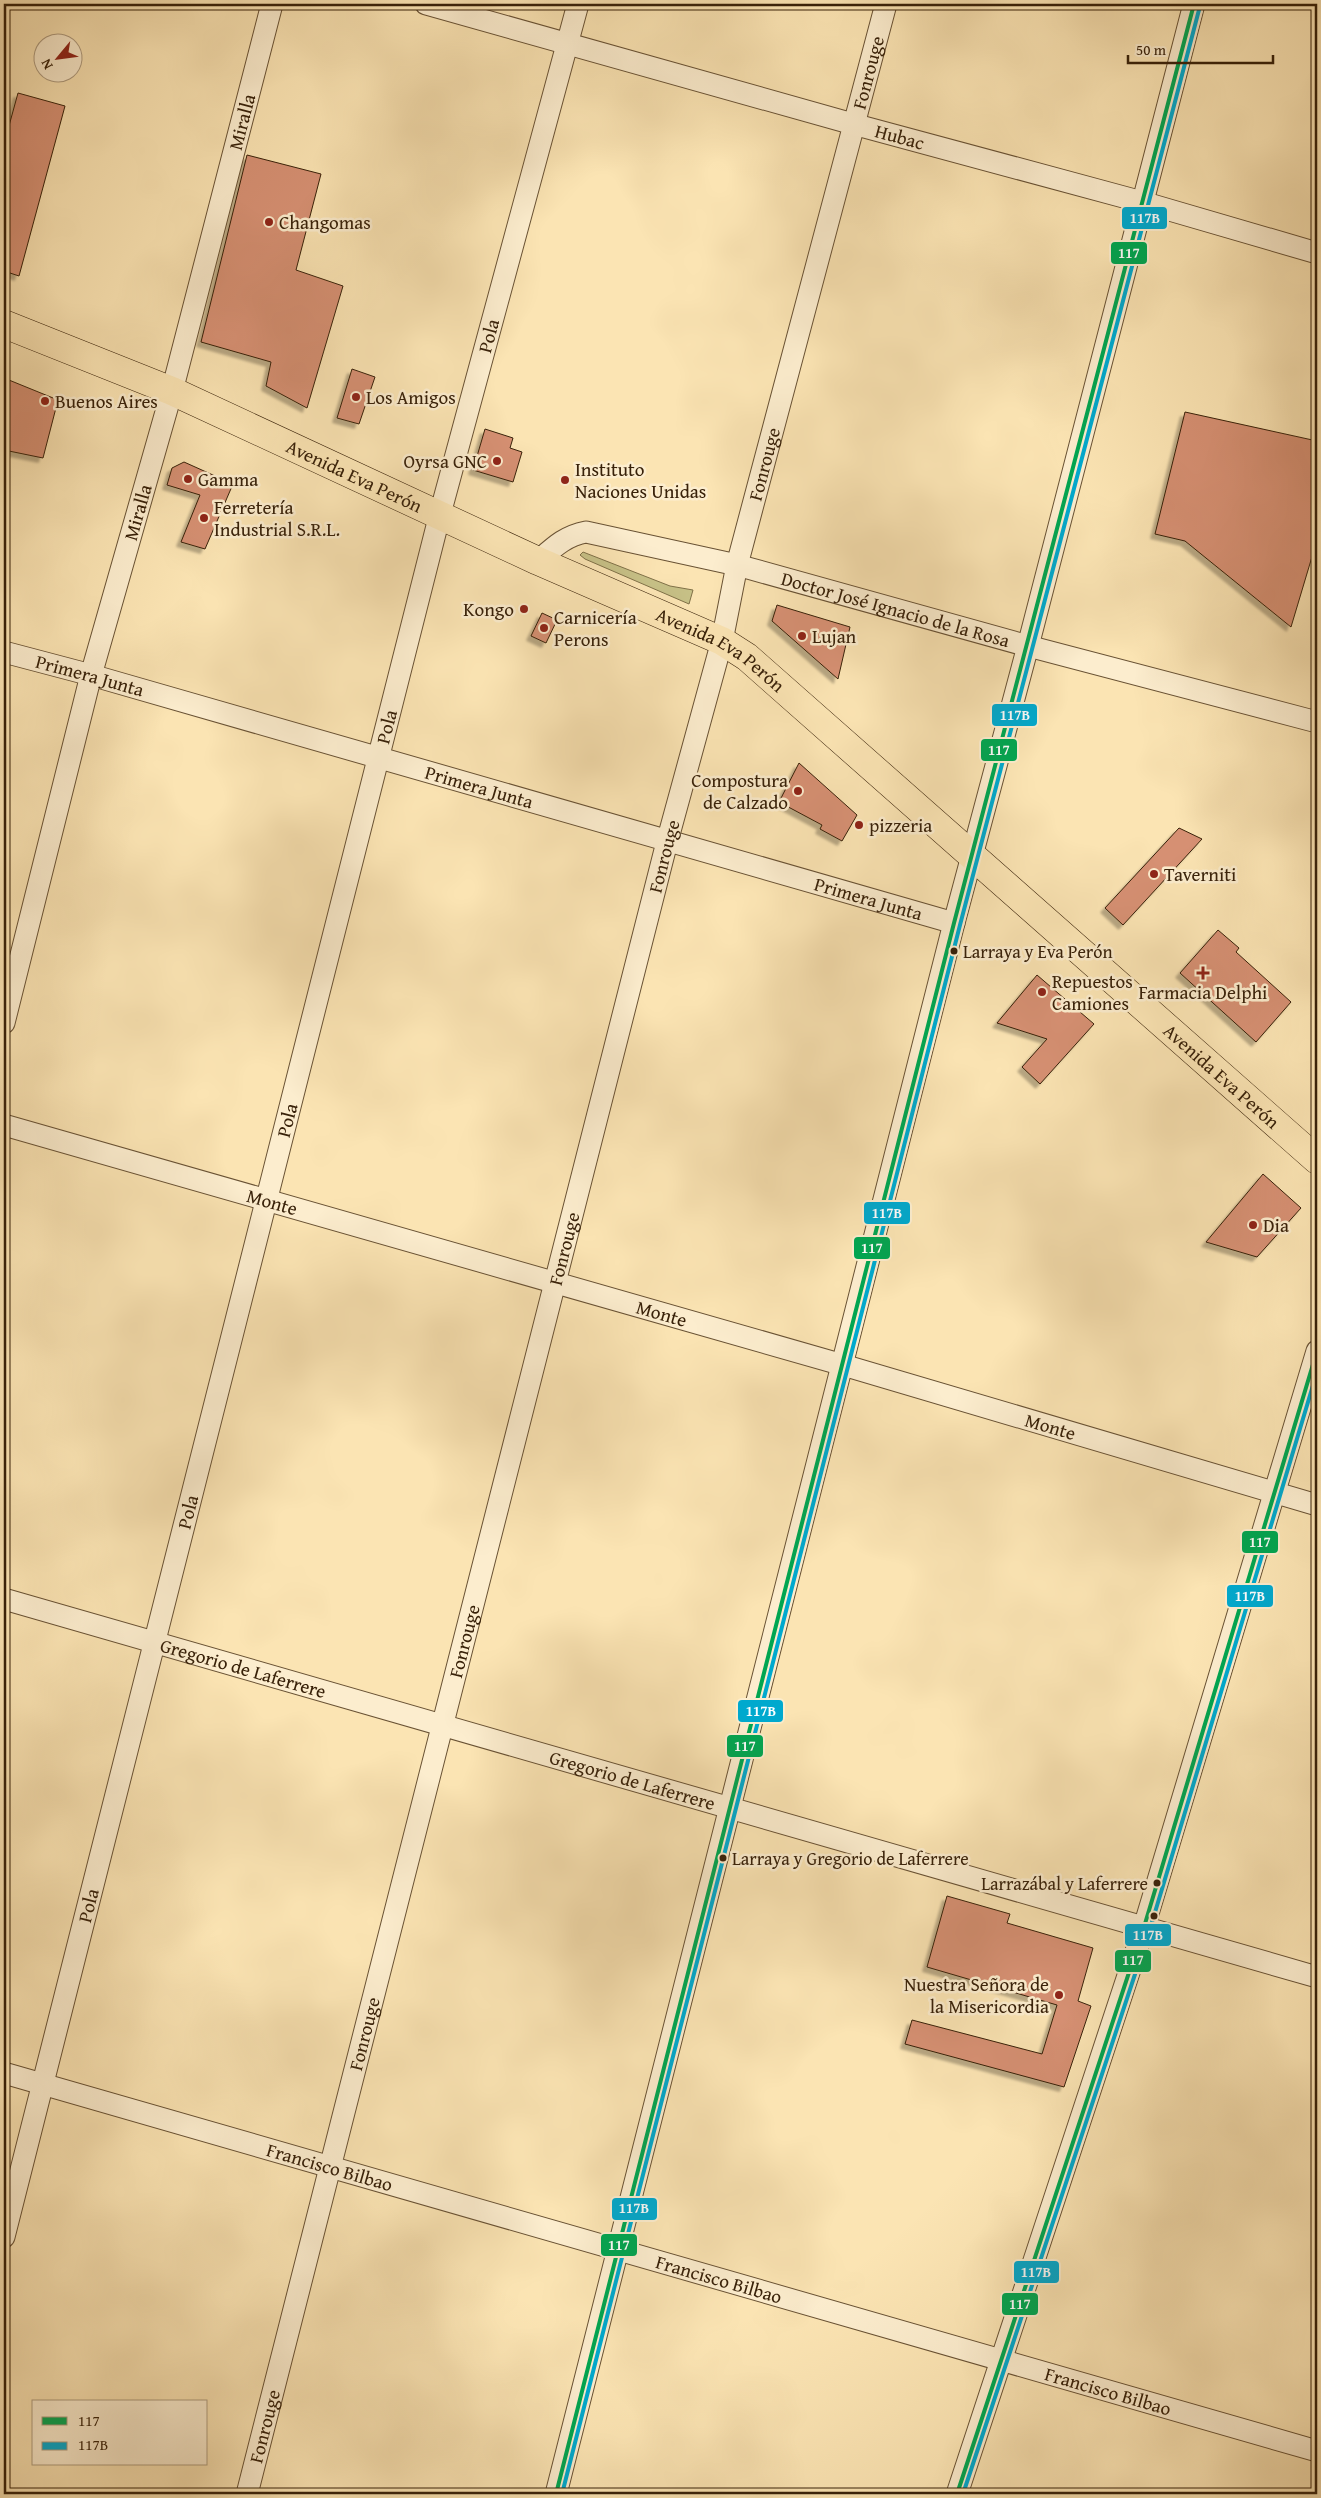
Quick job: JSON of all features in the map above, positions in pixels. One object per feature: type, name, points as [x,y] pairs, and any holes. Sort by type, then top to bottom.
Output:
[{"type":"main road","name":"Avenida Eva Perón","points":[[4,324],[172,391],[538,561],[722,641],[747,658],[1317,1160]]},
{"type":"street","name":"Miralla","points":[[4,1023],[91,675],[172,391],[272,4]]},
{"type":"street","name":"Hubac","points":[[426,4],[568,42],[853,124],[1317,251]]},
{"type":"street","name":"Pola","points":[[4,2237],[268,1201],[440,514],[578,4]]},
{"type":"street","name":"Fonrouge","points":[[247,2494],[667,842],[722,641],[737,565],[886,4]]},
{"type":"street","points":[[556,2494],[954,923],[1028,646],[1194,4]]},
{"type":"street","name":"Doctor José Ignacio de la Rosa","points":[[538,561],[562,540],[572,535],[586,532],[737,565],[1028,646],[1317,722]]},
{"type":"street","name":"Primera Junta","points":[[4,652],[91,675],[954,923]]},
{"type":"street","name":"Monte","points":[[4,1125],[843,1365],[1317,1505]]},
{"type":"street","points":[[957,2494],[1144,1927],[1276,1493],[1317,1351]]},
{"type":"street","name":"Gregorio de Laferrere","points":[[4,1599],[1317,1977]]},
{"type":"street","name":"Francisco Bilbao","points":[[4,2073],[1317,2451]]},
{"type":"shaded area","points":[[583,552],[670,586],[693,590],[689,604],[585,559],[580,555]]},
{"type":"building","points":[[18,93],[65,106],[19,276],[4,271],[4,144]]},
{"type":"building","name":"Changomas","points":[[247,155],[321,174],[296,270],[343,286],[307,408],[266,386],[271,362],[201,342]]},
{"type":"building","name":"Los Amigos","points":[[352,369],[375,377],[359,424],[337,418]]},
{"type":"building","points":[[4,378],[58,400],[43,458],[4,450]]},
{"type":"building","points":[[1185,412],[1317,441],[1317,540],[1291,627],[1185,541],[1155,534]]},
{"type":"building","name":"Oyrsa GNC","points":[[485,429],[513,438],[510,448],[522,452],[513,482],[473,470]]},
{"type":"building","name":"Ferretería Industrial S.R.L.","points":[[184,462],[233,484],[205,549],[181,542],[200,495],[167,485],[172,468]]},
{"type":"building","points":[[777,605],[850,627],[838,679],[772,621]]},
{"type":"building","name":"Carnicería Perons","points":[[542,613],[557,620],[546,643],[531,636]]},
{"type":"building","points":[[799,763],[857,815],[842,841],[820,829],[822,825],[779,802]]},
{"type":"building","name":"Taverniti","points":[[1179,828],[1202,839],[1123,925],[1105,908]]},
{"type":"building","points":[[1218,930],[1239,948],[1236,952],[1291,1002],[1256,1042],[1180,973]]},
{"type":"building","points":[[1037,975],[1094,1024],[1040,1084],[1022,1067],[1047,1039],[997,1023]]},
{"type":"building","name":"Dia","points":[[1263,1174],[1301,1208],[1257,1257],[1206,1242]]},
{"type":"building","points":[[947,1896],[1010,1914],[1007,1923],[1093,1948],[1078,2001],[1091,2006],[1064,2087],[905,2044],[912,2020],[1042,2054],[1057,2005],[927,1967]]},
{"type":"transit line","name":"117","points":[[556,2494],[954,923],[1194,4]]},
{"type":"transit line","name":"117B","points":[[562,2494],[960,925],[1200,6]]},
{"type":"transit line","name":"117","points":[[957,2494],[1144,1927],[1317,1351]]},
{"type":"transit line","name":"117B","points":[[963,2494],[1150,1929],[1317,1372]]},
{"type":"place","name":"Changomas","points":[[269,222]]},
{"type":"place","name":"Los Amigos","points":[[356,397]]},
{"type":"place","name":"Buenos Aires","points":[[45,401]]},
{"type":"place","name":"Oyrsa GNC","points":[[497,461]]},
{"type":"place","name":"Gamma","points":[[188,479]]},
{"type":"place","name":"Instituto Naciones Unidas","points":[[565,480]]},
{"type":"place","name":"Ferretería Industrial S.R.L.","points":[[204,518]]},
{"type":"place","name":"Kongo","points":[[524,609]]},
{"type":"place","name":"Carnicería Perons","points":[[544,628]]},
{"type":"place","name":"Lujan","points":[[802,636]]},
{"type":"place","name":"Compostura de Calzado","points":[[798,791]]},
{"type":"place","name":"pizzeria","points":[[859,825]]},
{"type":"place","name":"Taverniti","points":[[1154,874]]},
{"type":"place","name":"Larraya y Eva Perón","points":[[954,951]]},
{"type":"place","name":"Farmacia Delphi","points":[[1203,973]]},
{"type":"place","name":"Repuestos Camiones","points":[[1042,992]]},
{"type":"place","name":"Dia","points":[[1253,1225]]},
{"type":"place","name":"Larraya y Gregorio de Laferrere","points":[[723,1858]]},
{"type":"place","name":"Larrazábal y Laferrere","points":[[1157,1883]]},
{"type":"place","name":"Nuestra Señora de la Misericordia","points":[[1059,1995]]}]
